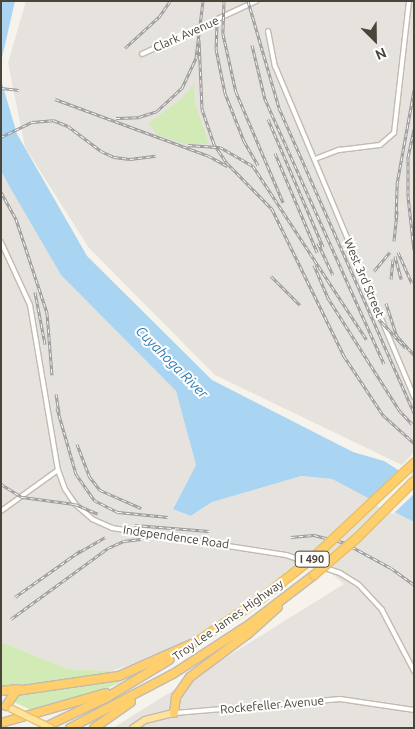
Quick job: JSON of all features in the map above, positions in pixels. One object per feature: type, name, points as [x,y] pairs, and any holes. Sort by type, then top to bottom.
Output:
[{"type":"highway","name":"Troy Lee James Highway","points":[[103,696],[122,688],[198,641],[262,598],[315,556],[414,463]]},
{"type":"highway","name":"Troy Lee James Highway","points":[[119,707],[153,687],[286,597],[358,537],[414,481]]},
{"type":"highway","points":[[174,713],[179,692],[205,664],[254,630],[286,597]]},
{"type":"highway","points":[[1,691],[95,681],[129,673],[198,641]]},
{"type":"highway","points":[[6,706],[13,693],[35,688]]},
{"type":"highway","points":[[1,723],[103,696]]},
{"type":"highway","points":[[43,728],[103,696]]},
{"type":"highway","points":[[70,728],[119,707]]},
{"type":"highway","points":[[94,728],[119,707]]},
{"type":"highway","points":[[1,719],[53,710]]},
{"type":"main road","points":[[6,706],[52,728]]},
{"type":"main road","name":"Rockefeller Avenue","points":[[135,727],[174,713]]},
{"type":"street","name":"Clark Avenue","points":[[142,54],[256,1]]},
{"type":"street","points":[[315,159],[339,150],[380,145],[394,133],[407,37],[409,1]]},
{"type":"street","name":"West 3rd Street","points":[[268,31],[275,66],[414,397]]},
{"type":"street","name":"Independence Road","points":[[1,242],[30,305],[58,470],[65,489],[75,504],[104,525],[167,538],[281,554],[340,573],[359,585],[382,610],[414,671]]},
{"type":"street","points":[[1,511],[45,476],[58,470]]},
{"type":"street","name":"Rockefeller Avenue","points":[[174,713],[340,700],[414,710]]},
{"type":"shaded area","points":[[26,1],[414,1],[414,452],[402,465],[215,375],[89,248],[25,147],[8,63]]},
{"type":"shaded area","points":[[1,171],[61,275],[176,391],[196,465],[173,508],[192,516],[212,502],[300,476],[332,479],[352,490],[414,467],[414,728],[113,728],[344,584],[327,570],[299,563],[253,600],[173,650],[112,671],[68,669],[1,642]]},
{"type":"green space","points":[[194,84],[195,103],[209,144],[185,144],[157,135],[149,123],[181,99]]},
{"type":"green space","points":[[1,642],[68,669],[112,671],[114,678],[1,691]]},
{"type":"green space","points":[[141,672],[98,693],[33,711],[12,701],[14,694],[103,683]]},
{"type":"water","points":[[1,1],[15,1],[1,62]]},
{"type":"water","name":"Cuyahoga River","points":[[1,80],[17,134],[87,256],[212,380],[353,452],[384,461],[414,480],[414,522],[332,479],[301,476],[212,502],[191,516],[173,509],[196,465],[176,391],[61,275],[11,189],[1,171]]},
{"type":"pier","points":[[403,470],[414,477],[414,494],[393,514],[371,503]]},
{"type":"railway","points":[[125,48],[159,17],[170,1]]},
{"type":"railway","points":[[116,118],[139,117],[157,111],[182,88],[196,58],[203,1]]},
{"type":"railway","points":[[224,1],[223,34],[236,92],[283,202]]},
{"type":"railway","points":[[248,1],[279,108],[414,413]]},
{"type":"railway","points":[[217,23],[216,49],[225,93],[244,141],[258,165]]},
{"type":"railway","points":[[199,40],[202,109],[214,144],[226,162],[272,209],[344,356],[383,415],[414,443]]},
{"type":"railway","points":[[252,45],[265,99],[384,364]]},
{"type":"railway","points":[[1,88],[19,90]]},
{"type":"railway","points":[[396,218],[397,184],[414,90]]},
{"type":"railway","points":[[55,99],[209,156],[227,166]]},
{"type":"railway","points":[[268,119],[323,247]]},
{"type":"railway","points":[[1,137],[32,122],[53,120],[68,126],[101,151],[114,157],[130,159],[156,156]]},
{"type":"railway","points":[[414,129],[408,158],[408,196],[414,250]]},
{"type":"railway","points":[[188,145],[220,147],[253,166],[366,339]]},
{"type":"railway","points":[[275,153],[317,252]]},
{"type":"railway","points":[[1,192],[16,219],[47,313],[52,375]]},
{"type":"railway","points":[[394,241],[397,211]]},
{"type":"railway","points":[[318,243],[333,275]]},
{"type":"railway","points":[[374,271],[390,252]]},
{"type":"railway","points":[[398,252],[412,283]]},
{"type":"railway","points":[[395,256],[401,279]]},
{"type":"railway","points":[[391,279],[393,259]]},
{"type":"railway","points":[[314,265],[328,298],[399,410],[412,424]]},
{"type":"railway","points":[[271,276],[300,305]]},
{"type":"railway","points":[[35,292],[45,344]]},
{"type":"railway","points":[[386,303],[397,336],[414,355]]},
{"type":"railway","points":[[377,317],[406,348]]},
{"type":"railway","points":[[56,394],[59,413]]},
{"type":"railway","points":[[57,408],[76,474],[94,500],[118,512],[168,517]]},
{"type":"railway","points":[[77,444],[89,476],[100,490],[141,508]]},
{"type":"railway","points":[[1,484],[22,497],[75,504],[98,514]]},
{"type":"railway","points":[[135,525],[209,531]]},
{"type":"railway","points":[[291,537],[314,535],[345,543],[391,568],[414,585]]},
{"type":"railway","points":[[76,554],[106,537]]},
{"type":"railway","points":[[11,619],[108,548],[124,541],[141,539]]},
{"type":"railway","points":[[15,597],[80,551]]}]
